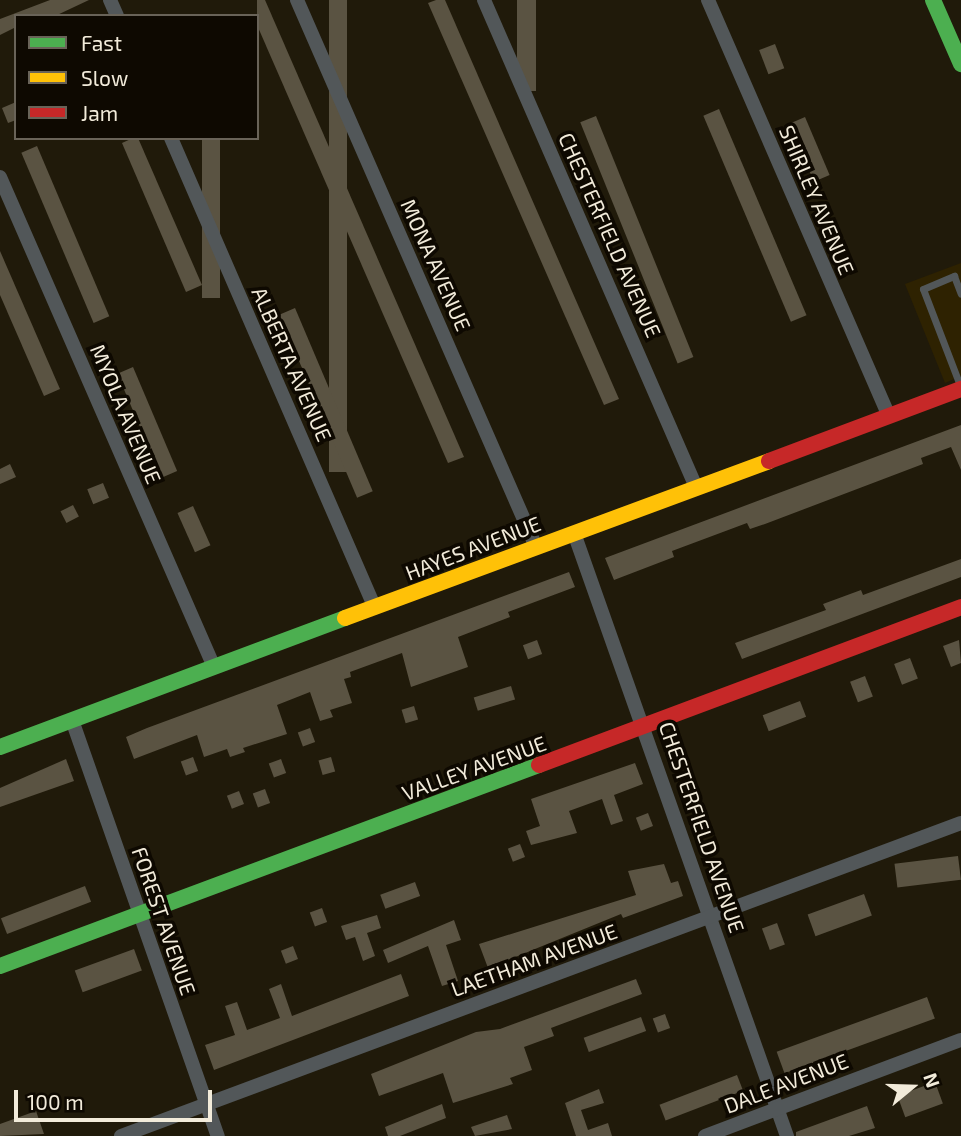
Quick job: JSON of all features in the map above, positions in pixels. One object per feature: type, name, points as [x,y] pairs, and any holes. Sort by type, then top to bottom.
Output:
[{"type":"street","name":"MONA AVENUE","points":[[297,0],[536,547]]},
{"type":"street","name":"CHESTERFIELD AVENUE","points":[[484,0],[696,487]]},
{"type":"street","name":"SHIRLEY AVENUE","points":[[708,0],[889,416]]},
{"type":"street","points":[[933,0],[961,64]]},
{"type":"street","name":"ALBERTA AVENUE","points":[[172,140],[375,608]]},
{"type":"street","name":"MYOLA AVENUE","points":[[0,177],[214,667]]},
{"type":"street","name":"HAYES AVENUE","points":[[0,747],[961,389]]},
{"type":"street","name":"CHESTERFIELD AVENUE","points":[[574,533],[645,727],[787,1136]]},
{"type":"street","name":"VALLEY AVENUE","points":[[0,966],[961,607]]},
{"type":"street","name":"FOREST AVENUE","points":[[72,720],[218,1136]]},
{"type":"street","name":"LAETHAM AVENUE","points":[[121,1136],[961,823]]},
{"type":"street","name":"DALE AVENUE","points":[[705,1136],[961,1040]]},
{"type":"lane","points":[[961,294],[954,276],[923,289],[961,389]]},
{"type":"shaded area","points":[[961,263],[961,376],[945,383],[905,284]]},
{"type":"building","points":[[50,0],[89,0],[59,14],[14,14],[14,28],[0,35],[0,19]]},
{"type":"building","points":[[257,0],[265,0],[464,457],[448,463],[259,30]]},
{"type":"building","points":[[329,0],[347,0],[347,472],[329,472]]},
{"type":"building","points":[[445,0],[619,399],[604,405],[428,3]]},
{"type":"building","points":[[517,0],[536,0],[536,91],[517,91]]},
{"type":"building","points":[[775,44],[784,68],[768,74],[759,50]]},
{"type":"building","points":[[14,103],[14,121],[8,123],[2,108]]},
{"type":"building","points":[[719,109],[807,315],[791,322],[703,116]]},
{"type":"building","points":[[596,116],[693,357],[678,363],[580,122]]},
{"type":"building","points":[[805,117],[830,175],[814,182],[789,124]]},
{"type":"building","points":[[139,140],[202,285],[186,292],[122,143]]},
{"type":"building","points":[[202,140],[220,140],[220,298],[202,298]]},
{"type":"building","points":[[37,146],[109,316],[94,323],[21,153]]},
{"type":"building","points":[[0,251],[60,389],[44,396],[0,295]]},
{"type":"building","points":[[295,308],[373,491],[357,498],[279,315]]},
{"type":"building","points":[[133,367],[177,471],[162,478],[117,374]]},
{"type":"building","points":[[961,425],[961,470],[951,447],[921,458],[923,464],[765,524],[750,529],[747,523],[672,551],[674,557],[614,580],[605,558]]},
{"type":"building","points":[[10,464],[16,477],[0,484],[0,469]]},
{"type":"building","points":[[103,483],[109,498],[93,504],[87,489]]},
{"type":"building","points":[[73,505],[79,517],[66,523],[61,511]]},
{"type":"building","points":[[193,506],[210,545],[195,552],[177,513]]},
{"type":"building","points":[[961,559],[961,577],[742,659],[735,643],[826,610],[823,604],[861,590],[863,595]]},
{"type":"building","points":[[569,572],[575,587],[508,612],[510,617],[458,637],[468,667],[411,687],[402,653],[350,672],[351,677],[344,679],[352,703],[330,710],[333,717],[320,721],[310,692],[277,705],[287,734],[243,748],[245,752],[230,757],[227,749],[204,757],[197,735],[134,759],[126,737]]},
{"type":"building","points":[[537,640],[542,654],[528,659],[523,645]]},
{"type":"building","points":[[959,640],[961,663],[951,667],[943,646]]},
{"type":"building","points":[[910,658],[918,679],[902,685],[894,664]]},
{"type":"building","points":[[865,676],[873,697],[858,702],[850,682]]},
{"type":"building","points":[[511,686],[515,699],[478,711],[474,697]]},
{"type":"building","points":[[800,701],[806,717],[769,731],[763,715]]},
{"type":"building","points":[[414,706],[418,719],[406,723],[402,710]]},
{"type":"building","points":[[310,728],[315,742],[303,747],[298,732]]},
{"type":"building","points":[[193,757],[198,771],[186,776],[181,761]]},
{"type":"building","points":[[331,757],[335,771],[323,775],[319,761]]},
{"type":"building","points":[[66,759],[74,781],[0,807],[0,788]]},
{"type":"building","points":[[281,759],[286,773],[274,778],[269,763]]},
{"type":"building","points":[[635,763],[643,784],[614,795],[623,821],[611,825],[602,799],[569,811],[577,833],[531,845],[526,831],[540,826],[531,799]]},
{"type":"building","points":[[265,789],[270,803],[258,808],[253,793]]},
{"type":"building","points":[[239,791],[244,804],[232,809],[227,796]]},
{"type":"building","points":[[648,813],[653,826],[641,831],[636,818]]},
{"type":"building","points":[[520,844],[525,857],[513,862],[508,849]]},
{"type":"building","points":[[958,856],[961,880],[897,888],[894,864]]},
{"type":"building","points":[[664,864],[671,883],[678,881],[683,896],[623,918],[621,914],[488,968],[479,944],[636,895],[628,871]]},
{"type":"building","points":[[415,882],[420,896],[385,909],[380,895]]},
{"type":"building","points":[[85,886],[91,902],[7,934],[1,918]]},
{"type":"building","points":[[864,894],[872,916],[815,936],[808,915]]},
{"type":"building","points":[[322,908],[327,922],[315,927],[310,912]]},
{"type":"building","points":[[377,915],[381,928],[367,933],[375,956],[363,961],[355,937],[346,940],[341,926]]},
{"type":"building","points":[[454,920],[461,940],[446,945],[458,981],[442,986],[428,946],[388,963],[383,950]]},
{"type":"building","points":[[777,923],[785,945],[770,950],[762,928]]},
{"type":"building","points":[[293,946],[298,959],[286,964],[281,951]]},
{"type":"building","points":[[134,949],[142,971],[83,992],[75,971]]},
{"type":"building","points":[[401,974],[409,996],[214,1070],[205,1045],[235,1035],[225,1006],[237,1002],[247,1030],[280,1018],[269,989],[281,984],[292,1016]]},
{"type":"building","points":[[636,979],[642,994],[551,1028],[554,1036],[524,1047],[532,1070],[510,1078],[513,1084],[453,1103],[443,1073],[379,1096],[371,1074],[476,1032],[500,1029]]},
{"type":"building","points":[[927,997],[935,1019],[785,1073],[777,1052]]},
{"type":"building","points":[[665,1014],[670,1028],[658,1033],[653,1018]]},
{"type":"building","points":[[641,1017],[646,1031],[589,1052],[584,1038]]},
{"type":"building","points":[[737,1075],[743,1091],[666,1121],[660,1105]]},
{"type":"building","points":[[935,1082],[943,1104],[905,1117],[897,1096]]},
{"type":"building","points":[[599,1089],[604,1103],[581,1110],[588,1130],[608,1123],[612,1136],[576,1136],[565,1103]]},
{"type":"building","points":[[442,1104],[446,1118],[400,1136],[388,1136],[385,1127]]},
{"type":"building","points":[[867,1106],[875,1128],[849,1136],[796,1136],[796,1132]]},
{"type":"building","points":[[36,1111],[44,1134],[0,1136],[0,1124]]},
{"type":"building","points":[[507,1115],[512,1129],[475,1136],[471,1127]]},
{"type":"traffic: fast","points":[[933,0],[961,64]]},
{"type":"traffic: fast","points":[[0,747],[345,618]]},
{"type":"traffic: fast","points":[[0,966],[539,765]]},
{"type":"traffic: slow","points":[[345,618],[769,461]]},
{"type":"traffic: jam","points":[[769,461],[961,389]]},
{"type":"traffic: jam","points":[[539,765],[961,607]]}]
